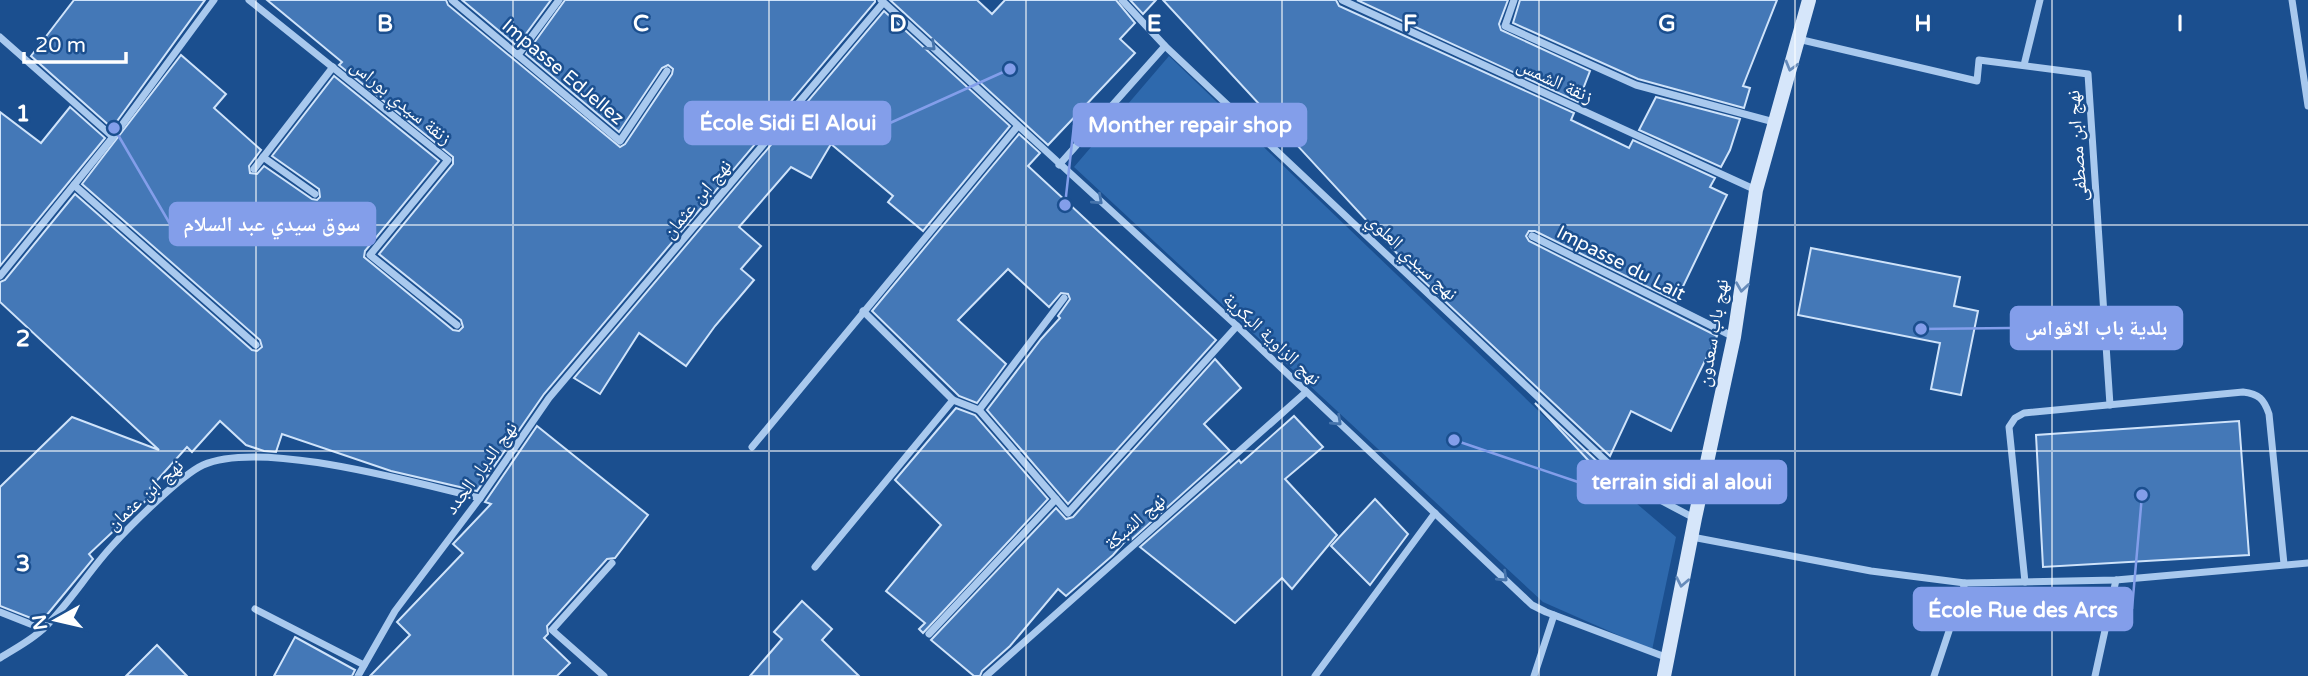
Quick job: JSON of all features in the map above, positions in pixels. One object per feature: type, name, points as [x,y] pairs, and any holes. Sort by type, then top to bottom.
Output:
[{"type":"main road","name":"نهج باب سعدون","points":[[1664,676],[1734,337],[1756,190],[1809,0]]},
{"type":"street","points":[[0,276],[113,137],[214,0]]},
{"type":"street","name":"زنقة سيدي بوراس","points":[[249,0],[448,160],[370,255],[457,325]]},
{"type":"street","name":"Impasse EdJellez","points":[[452,0],[620,141],[667,71]]},
{"type":"street","points":[[518,55],[559,0]]},
{"type":"street","name":"نهج سيدي العلوي","points":[[1122,0],[1166,46],[1609,464],[1660,500],[1695,518]]},
{"type":"street","name":"زنقة الشمس","points":[[1342,0],[1756,190]]},
{"type":"street","points":[[1514,0],[1505,26],[1636,85],[1774,122]]},
{"type":"street","points":[[2024,65],[2040,0]]},
{"type":"street","points":[[2292,0],[2308,106]]},
{"type":"street","name":"نهج الزاوية البكرية","points":[[882,1],[1237,326],[1532,605],[1668,658]]},
{"type":"street","name":"نهج ابن عثمان","points":[[643,288],[882,1]]},
{"type":"street","name":"نهج ابن مصطفى","points":[[1798,39],[1977,81],[1979,60],[2088,74],[2110,405]]},
{"type":"street","points":[[1,40],[113,137]]},
{"type":"street","points":[[1059,165],[1166,46]]},
{"type":"street","points":[[254,169],[333,67]]},
{"type":"street","points":[[752,447],[1017,127]]},
{"type":"street","points":[[263,157],[315,194]]},
{"type":"street","points":[[74,185],[256,345]]},
{"type":"street","name":"Impasse du Lait","points":[[1532,236],[1734,337]]},
{"type":"street","name":"نهج الديار الجدد","points":[[358,676],[395,611],[480,498],[550,398],[643,288]]},
{"type":"street","points":[[979,410],[1064,298]]},
{"type":"street","points":[[863,311],[953,400],[979,410],[1068,513],[1237,326]]},
{"type":"street","name":"نهج الشبكة","points":[[986,676],[1306,392]]},
{"type":"street","points":[[2025,582],[2009,427],[2015,418],[2024,413],[2243,392],[2256,394],[2265,401],[2269,414],[2284,564]]},
{"type":"street","points":[[815,567],[953,400]]},
{"type":"street","name":"نهج ابن عثمان","points":[[0,658],[43,629],[112,545],[187,475],[202,466],[223,459],[248,456],[338,466],[480,498]]},
{"type":"street","points":[[929,634],[1056,499]]},
{"type":"street","points":[[1315,676],[1435,513]]},
{"type":"street","points":[[1691,537],[1871,571],[1965,583],[2116,580],[2308,563]]},
{"type":"street","points":[[604,676],[552,630],[612,563]]},
{"type":"street","points":[[2095,676],[2116,580]]},
{"type":"street","points":[[1934,676],[1965,583]]},
{"type":"street","points":[[255,609],[364,665]]},
{"type":"street","points":[[0,612],[43,629]]},
{"type":"street","points":[[1534,676],[1554,615]]},
{"type":"shaded area","points":[[1169,56],[1623,492],[1676,537],[1652,650],[1543,602],[1074,167]]},
{"type":"building","points":[[74,0],[205,0],[112,128],[31,56]]},
{"type":"building","points":[[267,0],[446,0],[448,5],[620,147],[625,144],[673,69],[668,65],[662,68],[619,132],[526,54],[565,0],[875,2],[544,394],[477,491],[391,471],[282,434],[276,452],[264,451],[246,445],[220,421],[192,452],[187,447],[150,488],[154,493],[89,554],[93,559],[41,622],[0,606],[0,487],[72,417],[159,450],[0,302],[0,282],[5,280],[75,194],[252,350],[257,351],[262,347],[260,340],[82,184],[181,55],[226,94],[214,108],[261,150],[249,166],[250,173],[257,174],[264,166],[312,199],[317,200],[320,197],[319,189],[272,156],[334,76],[439,161],[365,251],[364,257],[453,330],[459,331],[463,327],[461,320],[379,254],[453,164],[453,157],[339,65],[342,62]]},
{"type":"building","points":[[462,0],[551,0],[517,46]]},
{"type":"building","points":[[890,0],[977,0],[992,14],[1005,0],[1116,0],[1135,23],[1120,39],[1135,53],[1048,145]]},
{"type":"building","points":[[1130,0],[1156,0],[1143,14]]},
{"type":"building","points":[[1163,0],[1336,0],[1339,6],[1574,113],[1571,120],[1629,148],[1633,140],[1715,178],[1710,187],[1727,195],[1676,301],[1535,231],[1529,231],[1526,236],[1529,241],[1717,336],[1671,431],[1631,411],[1610,456],[1416,274]]},
{"type":"building","points":[[1357,0],[1508,0],[1499,24],[1501,30],[1590,71],[1578,102]]},
{"type":"building","points":[[1520,0],[1777,0],[1743,86],[1750,88],[1744,108],[1638,79],[1513,23]]},
{"type":"building","points":[[884,11],[1010,126],[923,231],[888,202],[893,196],[831,144],[811,178],[791,167],[739,227],[761,246],[741,269],[754,280],[686,366],[639,333],[600,394],[574,378]]},
{"type":"building","points":[[1656,97],[1740,119],[1730,150],[1721,167],[1639,130]]},
{"type":"building","points":[[70,107],[105,138],[0,266],[0,112],[41,143]]},
{"type":"building","points":[[1019,134],[1040,153],[1028,166],[1216,340],[1068,504],[987,410],[1060,318],[1058,316],[1070,299],[1068,294],[1061,293],[1049,307],[1008,269],[958,320],[1006,364],[977,403],[959,396],[872,311]]},
{"type":"building","points":[[1811,248],[1960,277],[1954,306],[1978,311],[1961,395],[1931,389],[1940,343],[1798,315]]},
{"type":"building","points":[[1215,359],[1241,388],[1204,424],[1230,451],[1131,540],[1128,538],[1113,555],[1066,596],[1058,589],[1010,646],[982,671],[980,676],[974,676],[931,640],[1056,508],[1066,519],[1073,517]]},
{"type":"building","points":[[1535,403],[1604,468],[1601,474]]},
{"type":"building","points":[[956,408],[975,415],[1048,499],[923,633],[919,629],[925,623],[886,591],[941,525],[895,480]]},
{"type":"building","points":[[1294,416],[1323,447],[1285,479],[1337,535],[1292,589],[1282,578],[1235,623],[1140,547],[1239,460],[1241,463]]},
{"type":"building","points":[[2239,421],[2249,555],[2043,567],[2036,435]]},
{"type":"building","points":[[537,426],[648,515],[615,558],[607,559],[547,626],[548,634],[544,638],[570,663],[557,676],[370,676],[410,635],[397,622],[463,553],[453,544],[491,504],[485,502]]},
{"type":"building","points":[[1375,499],[1408,534],[1370,585],[1331,546]]},
{"type":"building","points":[[802,601],[832,629],[822,640],[859,676],[750,676],[782,639],[774,632]]},
{"type":"building","points":[[295,637],[355,670],[352,676],[274,676]]},
{"type":"building","points":[[157,645],[187,676],[126,676]]},
{"type":"place","name":"École Sidi El Aloui","points":[[1010,69]]},
{"type":"place","name":"سوق سيدي عبد السلام","points":[[114,128]]},
{"type":"place","name":"Monther repair shop","points":[[1065,205]]},
{"type":"place","name":"بلدية باب الاقواس","points":[[1921,329]]},
{"type":"place","name":"terrain sidi al aloui","points":[[1454,440]]},
{"type":"place","name":"École Rue des Arcs","points":[[2142,495]]}]
